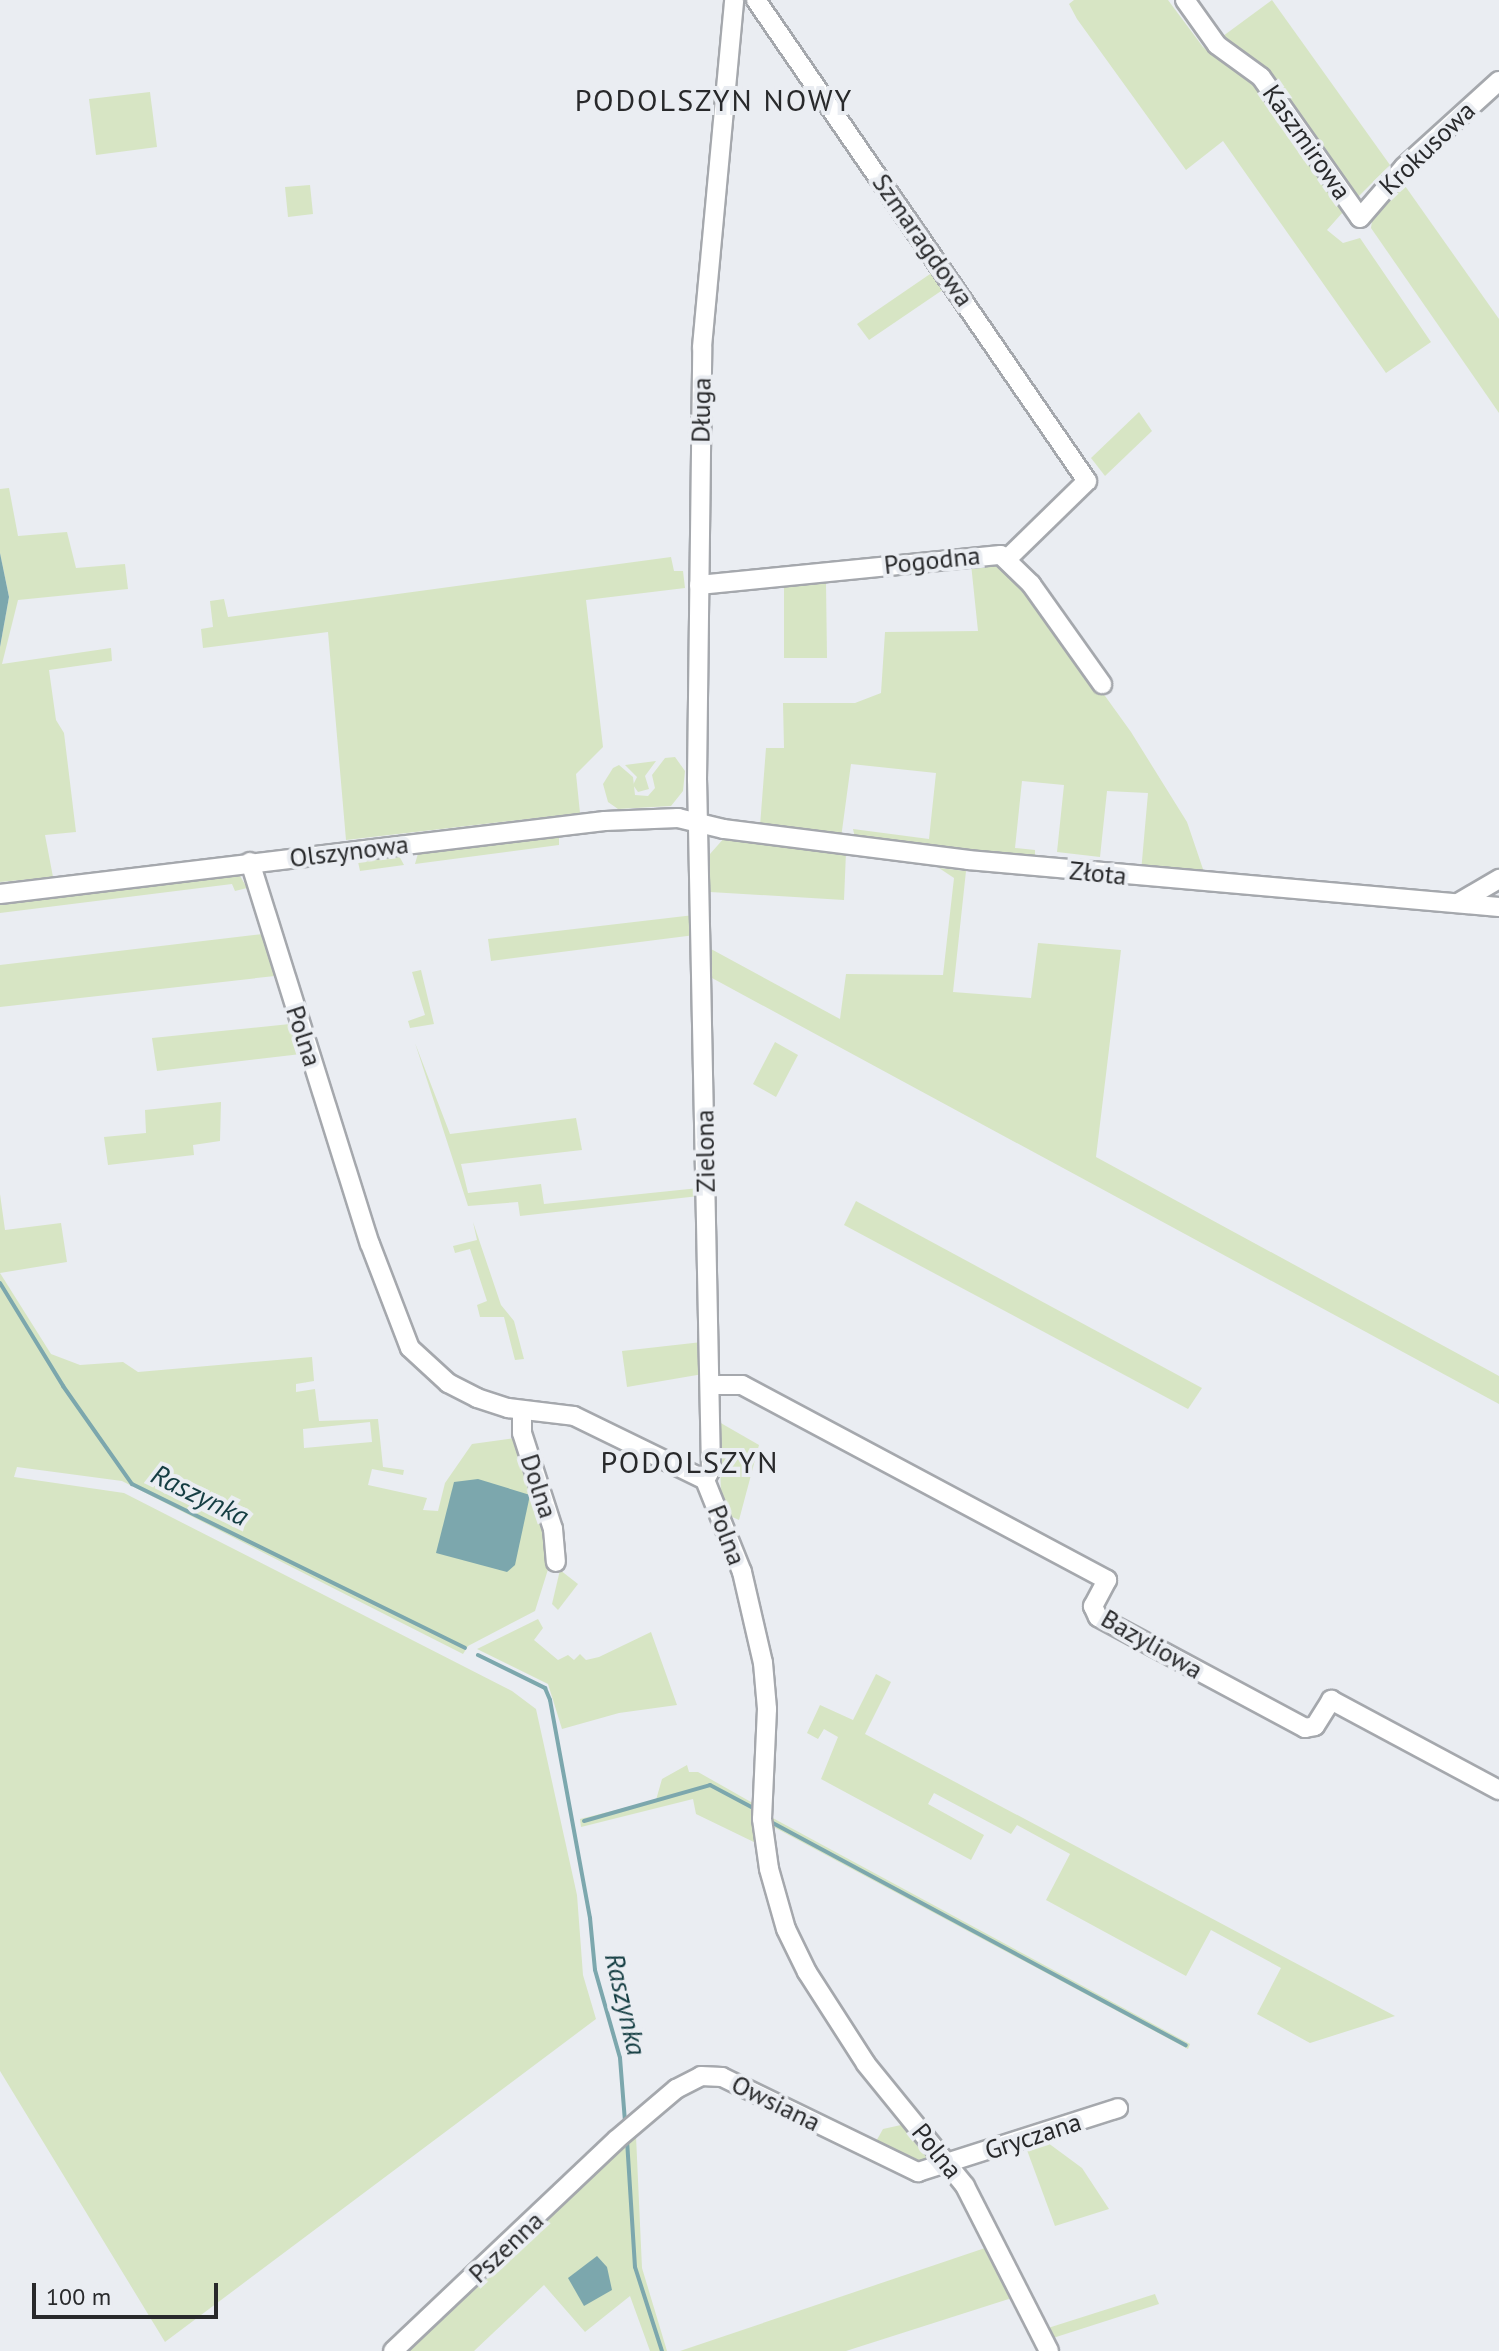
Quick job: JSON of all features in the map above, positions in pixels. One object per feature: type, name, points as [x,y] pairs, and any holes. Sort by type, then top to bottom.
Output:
[{"type":"street","name":"Długa","points":[[699,821],[704,305],[734,0]]},
{"type":"street","name":"Szmaragdowa","points":[[756,0],[1087,481],[1007,559]]},
{"type":"street","name":"Kaszmirowa","points":[[1185,0],[1217,45],[1261,77],[1360,218]]},
{"type":"street","name":"Krokusowa","points":[[1360,218],[1404,167],[1499,81]]},
{"type":"street","name":"Pogodna","points":[[699,585],[987,554],[1007,559],[1031,584],[1102,684]]},
{"type":"street","name":"Olszynowa","points":[[0,894],[605,821],[699,821]]},
{"type":"street","name":"Złota","points":[[699,821],[724,829],[968,860],[1499,907]]},
{"type":"street","name":"Zielona","points":[[699,821],[711,1469],[705,1480]]},
{"type":"street","name":"Polna","points":[[250,862],[370,1244],[410,1348],[448,1383],[477,1398],[522,1410],[574,1416],[705,1480],[736,1553],[763,1663],[767,1715],[762,1819],[783,1919],[807,1972],[842,2029],[948,2165],[981,2216],[1049,2351]]},
{"type":"street","points":[[1458,903],[1499,879]]},
{"type":"street","name":"Bazyliowa","points":[[710,1385],[742,1385],[1107,1580],[1093,1606],[1098,1617],[1305,1728],[1318,1724],[1331,1700],[1499,1790]]},
{"type":"street","name":"Dolna","points":[[522,1410],[522,1433],[553,1529],[556,1562]]},
{"type":"street","name":"Owsiana","points":[[616,2140],[676,2089],[711,2075],[911,2170],[923,2173],[948,2165]]},
{"type":"street","name":"Gryczana","points":[[948,2165],[1118,2108]]},
{"type":"street","name":"Pszenna","points":[[393,2351],[616,2140]]},
{"type":"green space","points":[[1074,0],[1168,0],[1203,47],[1254,86],[1343,212],[1327,230],[1343,243],[1360,238],[1431,342],[1386,373],[1223,141],[1186,170],[1077,19],[1069,4]]},
{"type":"green space","points":[[1272,0],[1390,165],[1355,200],[1219,39]]},
{"type":"green space","points":[[150,92],[157,147],[96,155],[89,99]]},
{"type":"green space","points":[[1403,183],[1499,319],[1499,413],[1371,228],[1373,213]]},
{"type":"green space","points":[[310,185],[313,214],[288,217],[285,187]]},
{"type":"green space","points":[[933,272],[944,289],[869,340],[857,324]]},
{"type":"green space","points":[[1139,412],[1152,431],[1105,476],[1091,458]]},
{"type":"green space","points":[[9,488],[18,536],[67,532],[76,568],[125,564],[128,589],[18,600],[2,664],[111,648],[112,661],[49,670],[56,720],[64,733],[76,832],[45,835],[53,877],[0,882],[0,647],[9,597],[0,553],[0,489]]},
{"type":"green space","points":[[671,557],[674,571],[683,571],[685,588],[586,600],[603,747],[576,774],[580,813],[346,840],[328,632],[203,648],[201,629],[213,627],[210,601],[224,599],[228,617]]},
{"type":"green space","points":[[990,562],[1028,589],[1131,732],[1187,822],[1205,875],[1141,872],[1148,793],[1107,791],[1100,857],[1057,852],[1064,785],[1022,781],[1015,848],[1035,850],[1035,860],[855,838],[853,829],[929,839],[936,773],[851,764],[841,838],[760,826],[766,748],[784,748],[783,703],[855,703],[881,693],[885,632],[978,631],[971,564]]},
{"type":"green space","points":[[826,582],[827,658],[784,658],[784,587]]},
{"type":"green space","points":[[675,757],[685,771],[683,791],[671,806],[618,809],[608,802],[603,784],[613,768],[619,765],[633,777],[635,795],[648,796],[655,788],[652,775],[665,758]]},
{"type":"green space","points":[[656,761],[645,776],[649,789],[638,792],[633,785],[637,777],[625,765]]},
{"type":"green space","points":[[559,833],[559,845],[415,864],[419,850]]},
{"type":"green space","points":[[725,837],[846,852],[844,900],[710,892],[710,854]]},
{"type":"green space","points":[[397,852],[404,865],[360,871],[357,857]]},
{"type":"green space","points":[[939,868],[966,871],[953,992],[1031,998],[1038,943],[1121,950],[1096,1157],[1499,1376],[1499,1404],[712,978],[711,949],[840,1019],[846,974],[943,975],[954,878]]},
{"type":"green space","points":[[239,874],[247,888],[235,891],[232,884],[0,913],[0,905]]},
{"type":"green space","points":[[694,915],[695,935],[491,961],[488,939]]},
{"type":"green space","points":[[263,934],[275,976],[0,1007],[0,965]]},
{"type":"green space","points":[[421,970],[434,1024],[410,1028],[408,1021],[425,1015],[412,972]]},
{"type":"green space","points":[[290,1024],[301,1054],[157,1071],[152,1038]]},
{"type":"green space","points":[[775,1042],[798,1055],[776,1097],[753,1084]]},
{"type":"green space","points":[[415,1043],[450,1134],[576,1118],[582,1150],[461,1164],[468,1193],[541,1184],[544,1204],[699,1188],[699,1196],[520,1216],[518,1202],[468,1206]]},
{"type":"green space","points":[[221,1102],[220,1141],[193,1145],[194,1155],[108,1165],[104,1137],[146,1133],[145,1110]]},
{"type":"green space","points":[[0,1194],[5,1230],[61,1223],[67,1262],[0,1273]]},
{"type":"green space","points":[[856,1201],[1202,1388],[1188,1409],[844,1225]]},
{"type":"green space","points":[[473,1222],[501,1305],[514,1321],[524,1359],[515,1360],[504,1317],[480,1317],[477,1305],[487,1301],[470,1249],[455,1253],[453,1246],[477,1240]]},
{"type":"green space","points":[[0,1273],[51,1354],[80,1365],[123,1362],[138,1372],[312,1357],[314,1381],[296,1384],[296,1392],[315,1389],[319,1421],[378,1419],[383,1467],[404,1470],[403,1475],[372,1469],[368,1485],[427,1498],[423,1510],[438,1511],[445,1483],[472,1444],[515,1438],[542,1511],[550,1563],[535,1611],[468,1646],[463,1654],[122,1481],[17,1467],[14,1477],[124,1493],[512,1691],[536,1709],[577,1895],[583,1975],[596,2019],[165,2342],[0,2071]],"holes":[[[370,1422],[372,1442],[304,1448],[303,1429]]]},
{"type":"green space","points":[[702,1342],[703,1374],[627,1387],[622,1351]]},
{"type":"green space","points":[[719,1422],[759,1445],[739,1520],[728,1515],[721,1497]]},
{"type":"green space","points":[[560,1570],[578,1584],[558,1610],[552,1604]]},
{"type":"green space","points":[[538,1619],[543,1628],[534,1640],[558,1660],[568,1655],[574,1660],[580,1654],[586,1660],[599,1657],[651,1632],[677,1705],[619,1713],[562,1729],[548,1684],[477,1649]]},
{"type":"green space","points":[[876,1674],[891,1682],[865,1734],[1395,2016],[1310,2043],[1257,2014],[1281,1968],[1211,1930],[1186,1976],[1046,1900],[1070,1854],[1017,1825],[1011,1834],[934,1793],[928,1804],[984,1835],[971,1860],[821,1779],[838,1737],[824,1729],[818,1739],[807,1733],[820,1705],[853,1720]]},
{"type":"green space","points":[[687,1765],[689,1772],[698,1772],[758,1806],[760,1845],[696,1814],[693,1799],[581,1827],[580,1819],[656,1800],[662,1779]]},
{"type":"green space","points":[[769,1816],[1190,2044],[1188,2049],[770,1825]]},
{"type":"green space","points":[[901,2125],[931,2163],[918,2167],[874,2145],[883,2129]]},
{"type":"green space","points":[[636,2136],[642,2268],[667,2351],[650,2351],[630,2296],[585,2332],[544,2285],[474,2351],[406,2351]]},
{"type":"green space","points":[[1040,2137],[1082,2168],[1109,2209],[1055,2226],[1024,2142]]},
{"type":"green space","points":[[991,2246],[1015,2297],[846,2351],[680,2351]]},
{"type":"green space","points":[[1155,2294],[1159,2304],[1053,2338],[1048,2328]]},
{"type":"water","points":[[0,553],[9,597],[0,647]]},
{"type":"water","points":[[478,1479],[530,1495],[515,1565],[507,1572],[436,1553],[454,1482]]},
{"type":"water","points":[[597,2256],[607,2267],[612,2290],[584,2306],[568,2278]]},
{"type":"waterway","name":"Raszynka","points":[[0,1283],[63,1386],[132,1484],[465,1648]]},
{"type":"waterway","name":"Raszynka","points":[[478,1655],[545,1688],[550,1700],[590,1918],[595,1970],[620,2058],[625,2121]]},
{"type":"waterway","points":[[584,1821],[710,1785],[753,1808]]},
{"type":"waterway","points":[[771,1822],[1186,2045]]},
{"type":"waterway","name":"Raszynka","points":[[627,2140],[635,2267],[662,2351]]},
{"type":"district","name":"PODOLSZYN NOWY","points":[[714,100]]},
{"type":"district","name":"PODOLSZYN","points":[[690,1462]]}]
